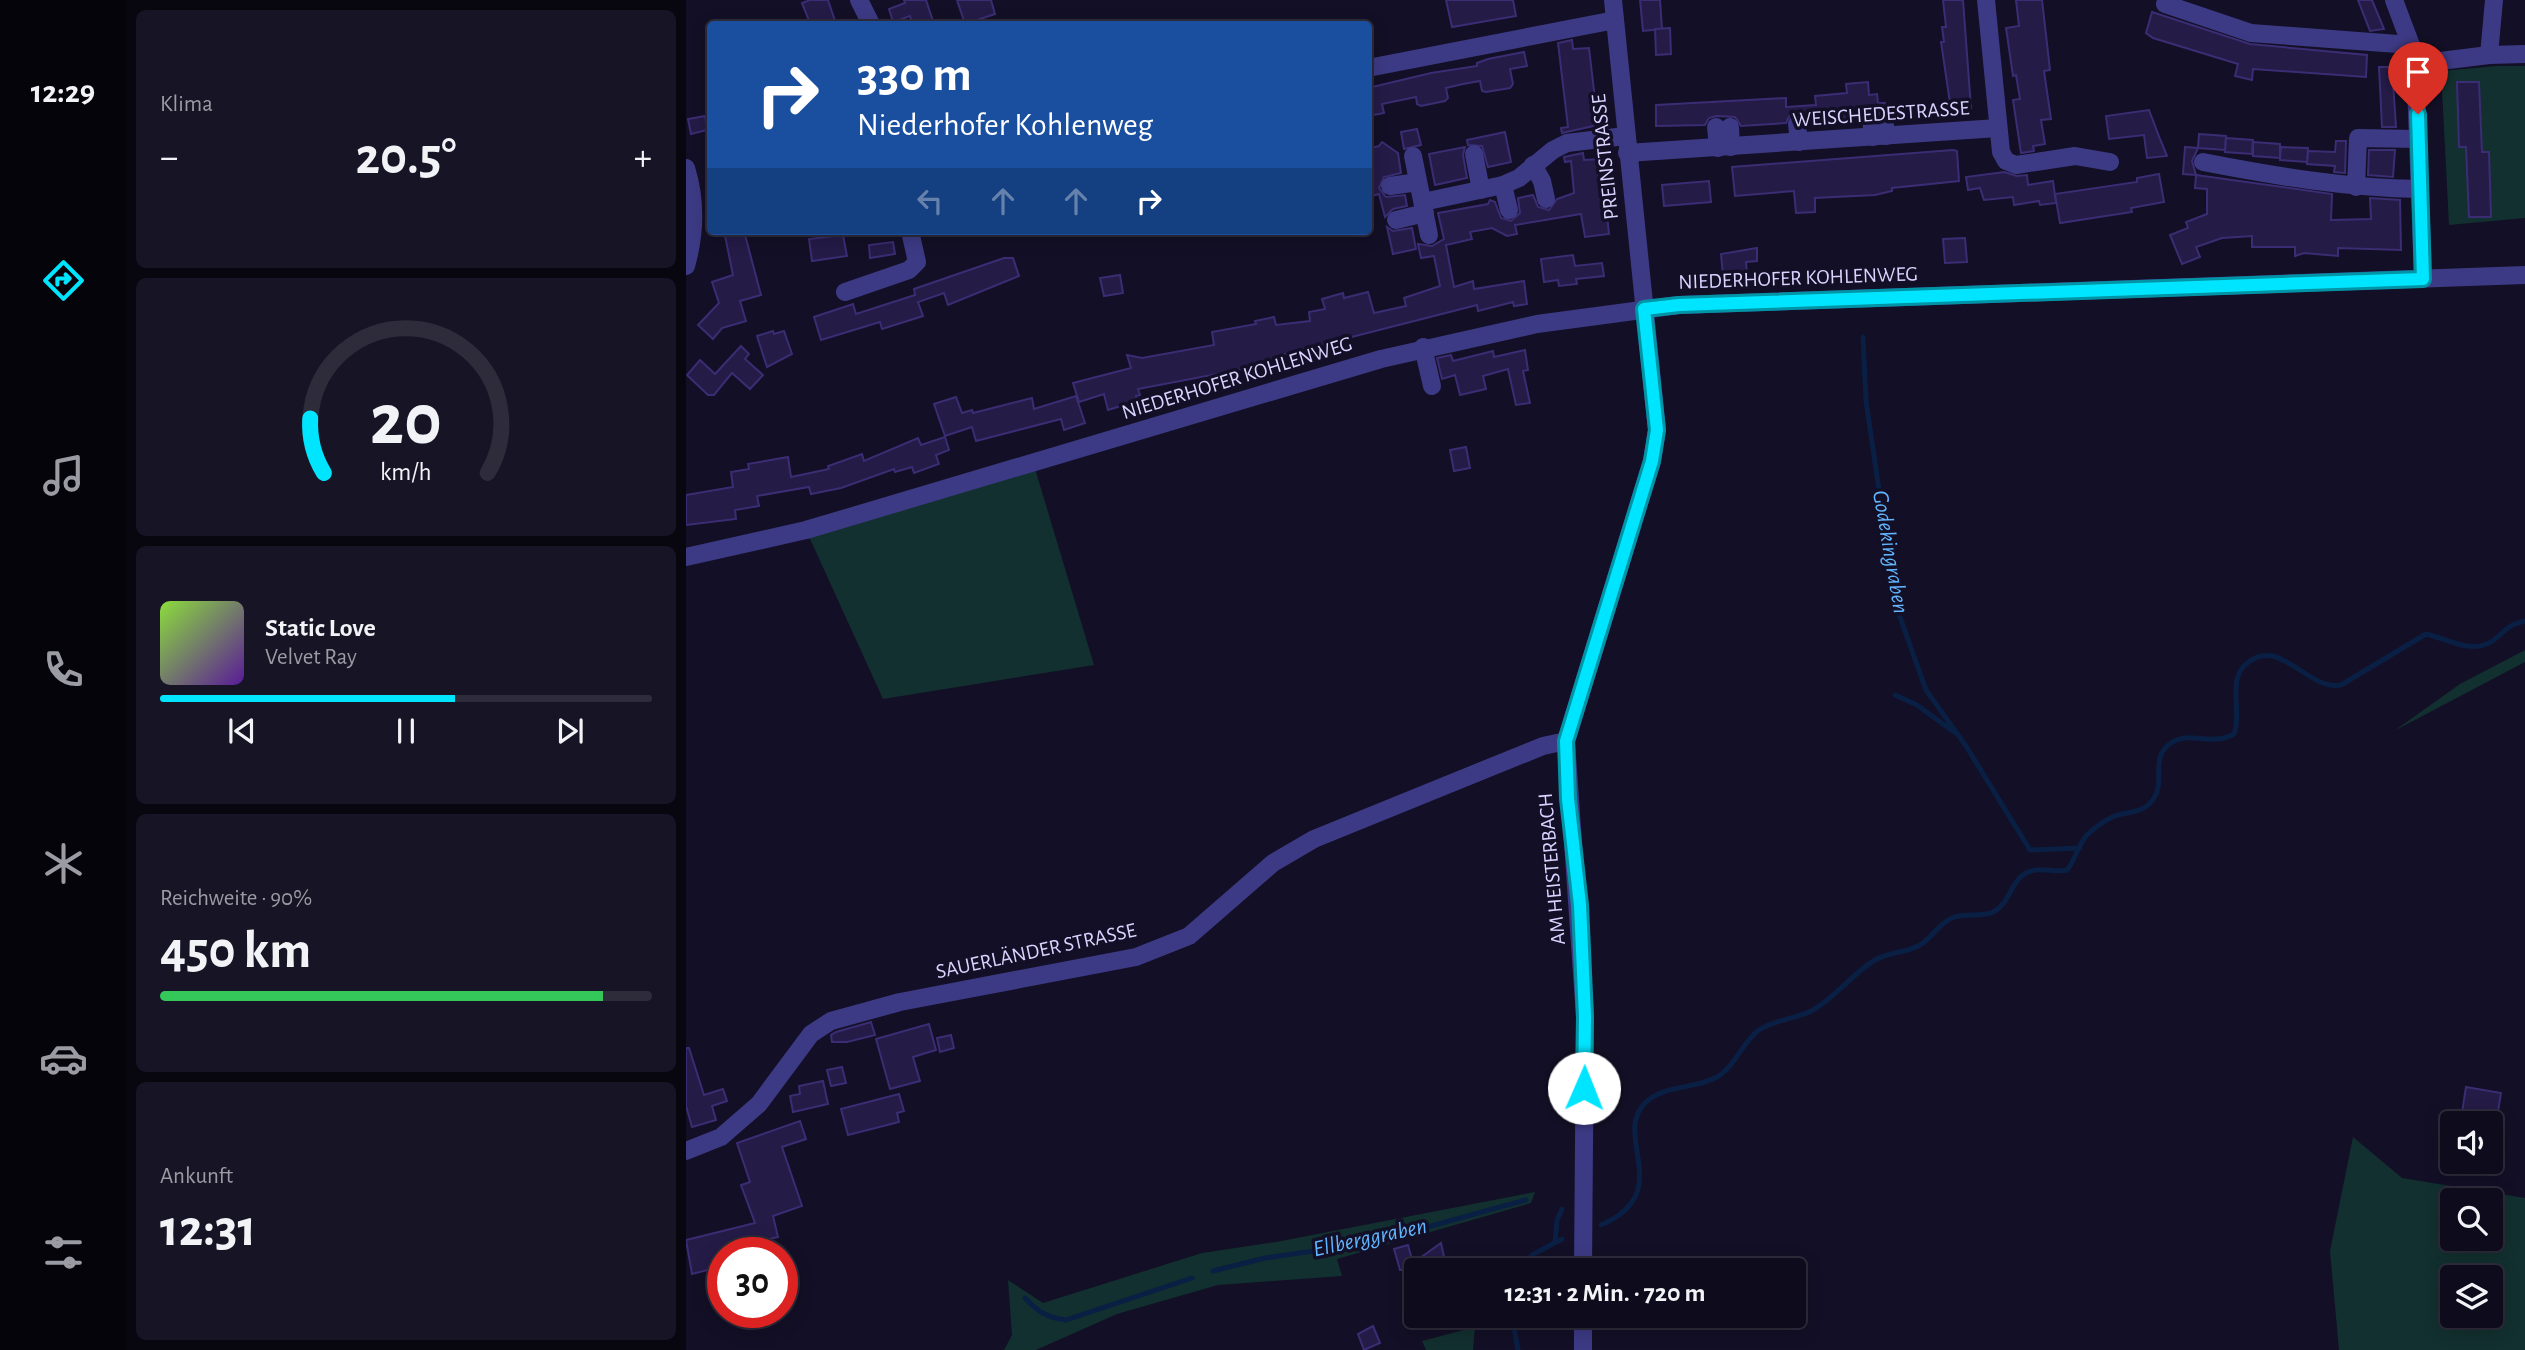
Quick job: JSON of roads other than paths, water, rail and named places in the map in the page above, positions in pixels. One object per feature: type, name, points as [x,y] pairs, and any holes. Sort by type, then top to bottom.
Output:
[{"type":"street","points":[[859,0],[870,21]]},
{"type":"street","name":"PREINSTRASSE","points":[[1613,0],[1644,309]]},
{"type":"street","points":[[1986,0],[1998,128]]},
{"type":"street","points":[[2394,0],[2416,64],[2423,279]]},
{"type":"street","points":[[2489,55],[2494,0]]},
{"type":"street","points":[[2165,4],[2251,33],[2411,45]]},
{"type":"street","points":[[1372,67],[1615,20]]},
{"type":"street","points":[[2416,64],[2489,55],[2525,54]]},
{"type":"street","points":[[1877,117],[1879,136]]},
{"type":"street","points":[[1723,127],[1725,147]]},
{"type":"street","name":"WEISCHEDESTRASSE","points":[[1503,185],[1519,178],[1533,165],[1567,143],[1725,147],[1803,133],[1879,136],[1998,128],[2001,152],[2006,161],[2016,165],[2075,156],[2109,162]]},
{"type":"street","points":[[2356,187],[2358,138],[2418,139]]},
{"type":"street","points":[[1474,154],[1481,190]]},
{"type":"street","points":[[1413,156],[1429,235]]},
{"type":"street","points":[[2203,162],[2304,181],[2356,187],[2420,189]]},
{"type":"street","points":[[1533,165],[1542,181],[1546,199]]},
{"type":"street","points":[[686,168],[694,205],[692,247],[686,266]]},
{"type":"street","points":[[1390,186],[1418,182]]},
{"type":"street","points":[[1396,219],[1503,185],[1509,210]]},
{"type":"street","points":[[845,292],[909,270],[917,262],[912,235]]},
{"type":"street","name":"NIEDERHOFER KOHLENWEG","points":[[686,557],[806,530],[1423,347],[1537,324],[1679,305],[2525,275]]},
{"type":"street","name":"AM HEISTERBACH","points":[[1583,1258],[1585,1017],[1566,741],[1652,461],[1657,430],[1644,309]]},
{"type":"street","points":[[1423,347],[1432,386]]},
{"type":"street","name":"SAUERLÄNDER STRASSE","points":[[686,1152],[721,1137],[750,1112],[811,1034],[831,1021],[900,1002],[1136,957],[1189,936],[1273,863],[1314,839],[1543,746],[1566,741]]},
{"type":"street","points":[[1583,1328],[1583,1350]]},
{"type":"waterway","name":"Godekingraben","points":[[1863,337],[1866,401],[1896,606],[1926,690],[1966,746],[2030,850],[2080,848]]},
{"type":"waterway","points":[[1601,1225],[1623,1212],[1635,1197],[1639,1181],[1636,1118],[1644,1104],[1660,1093],[1717,1077],[1729,1067],[1759,1030],[1813,1010],[1875,960],[1920,945],[1952,918],[1993,912],[2004,903],[2024,874],[2036,870],[2067,870],[2092,830],[2113,817],[2140,810],[2151,802],[2159,784],[2161,755],[2171,743],[2178,739],[2217,739],[2234,734],[2239,673],[2256,657],[2269,655],[2316,680],[2328,685],[2341,685],[2426,634],[2464,645],[2479,646],[2525,621]]},
{"type":"waterway","points":[[1895,695],[1917,705],[1954,732]]},
{"type":"waterway","name":"Ellberggraben","points":[[1213,1271],[1265,1258],[1369,1243],[1526,1200]]},
{"type":"waterway","name":"Ellberggraben","points":[[1555,1242],[1557,1220],[1562,1209]]},
{"type":"waterway","points":[[1530,1258],[1562,1239]]},
{"type":"waterway","name":"Ellberggraben","points":[[1025,1298],[1044,1314],[1066,1320],[1192,1278]]},
{"type":"waterway","points":[[1514,1328],[1518,1350]]}]
